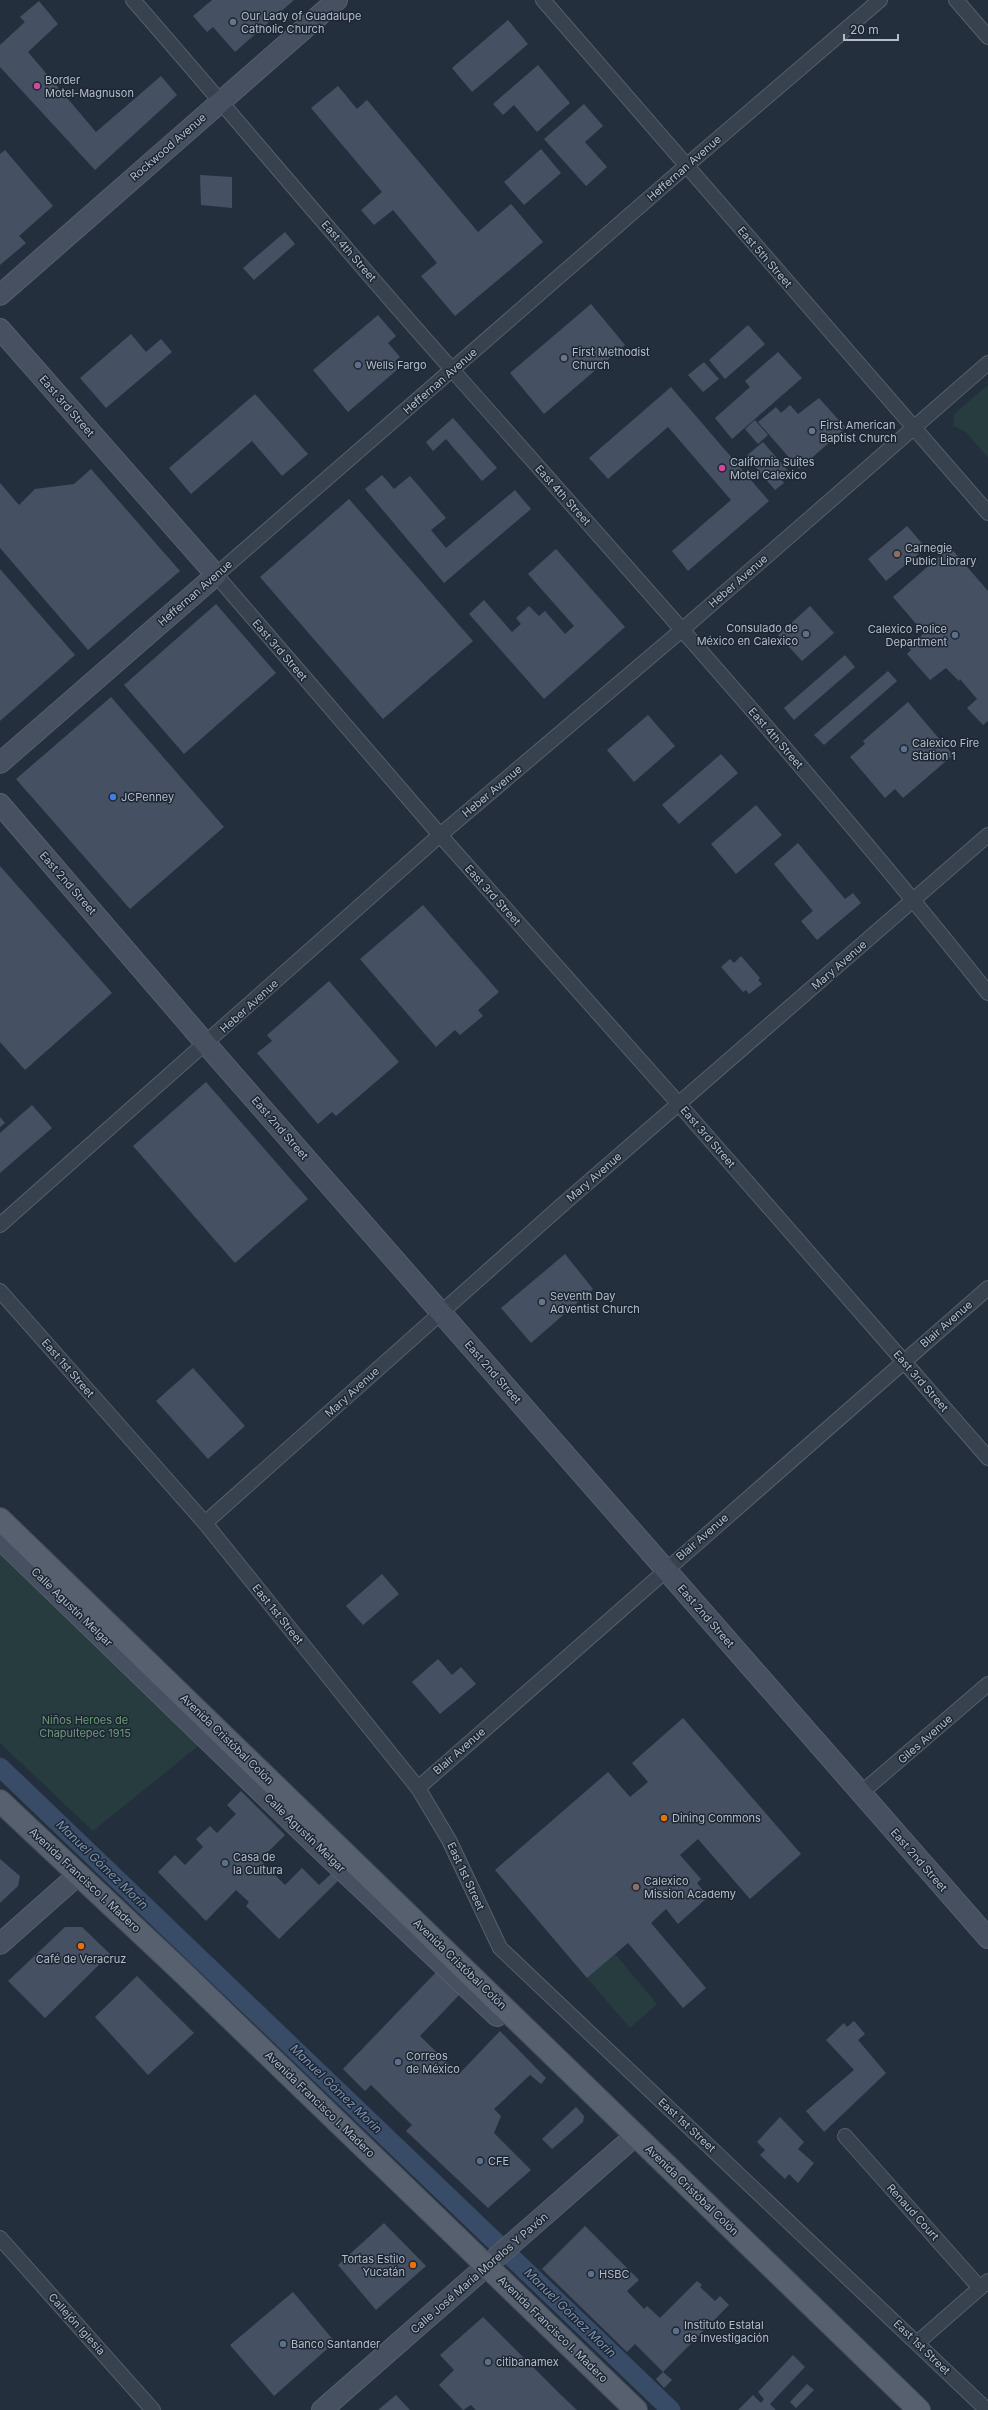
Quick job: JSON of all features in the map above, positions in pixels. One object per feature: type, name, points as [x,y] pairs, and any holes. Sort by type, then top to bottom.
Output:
[{"type":"main road","name":"Avenida Cristóbal Colón","points":[[0,1519],[919,2410]]},
{"type":"main road","name":"Avenida Francisco I. Madero","points":[[0,1801],[79,1874],[489,2265],[636,2410]]},
{"type":"street","name":"East 4th Street","points":[[133,0],[452,371],[683,629],[914,900],[988,993]]},
{"type":"street","name":"Rockwood Avenue","points":[[0,295],[337,0]]},
{"type":"street","name":"East 5th Street","points":[[543,0],[988,513]]},
{"type":"street","name":"Heffernan Avenue","points":[[0,763],[686,166],[880,0]]},
{"type":"street","points":[[956,0],[988,37]]},
{"type":"street","name":"East 3rd Street","points":[[0,329],[216,575],[440,835],[678,1103],[988,1458]]},
{"type":"street","name":"Heber Avenue","points":[[0,1225],[440,835],[683,629],[988,363]]},
{"type":"street","name":"East 2nd Street","points":[[0,804],[206,1044],[988,1938]]},
{"type":"street","name":"Mary Avenue","points":[[205,1524],[678,1103],[988,835]]},
{"type":"street","name":"Blair Avenue","points":[[418,1788],[988,1288]]},
{"type":"street","name":"East 1st Street","points":[[0,1291],[205,1524],[418,1788],[449,1840],[500,1948],[987,2410]]},
{"type":"street","name":"Calle Agustín Melgar","points":[[0,1539],[318,1847],[507,2025],[548,2050]]},
{"type":"street","name":"Giles Avenue","points":[[861,1793],[988,1684]]},
{"type":"street","points":[[0,1944],[79,1874]]},
{"type":"street","name":"Calle José María Morelos Y Pavón","points":[[331,2407],[636,2135]]},
{"type":"street","name":"Renaud Court","points":[[845,2136],[984,2285]]},
{"type":"street","name":"Callejón Iglesia","points":[[0,2238],[153,2410]]},
{"type":"street","points":[[917,2343],[984,2285]]},
{"type":"green space","points":[[988,385],[988,458],[966,432],[953,426],[954,414]]},
{"type":"green space","name":"Niños Heroes de Chapultepec 1915","points":[[0,1550],[203,1742],[93,1831],[0,1743]]},
{"type":"green space","points":[[615,1954],[657,2004],[630,2028],[587,1978]]},
{"type":"building","name":"Our Lady of Guadalupe Catholic Church","points":[[212,0],[294,0],[235,52],[213,27],[207,32],[193,16]]},
{"type":"building","name":"Border Motel-Magnuson","points":[[39,1],[58,24],[28,52],[96,132],[161,76],[177,95],[95,170],[0,67],[0,45],[25,22],[20,17]]},
{"type":"building","points":[[508,20],[528,44],[472,92],[452,68]]},
{"type":"building","points":[[538,65],[570,103],[537,132],[514,105],[503,115],[493,104]]},
{"type":"building","points":[[338,86],[357,109],[367,100],[478,232],[511,204],[543,242],[455,316],[421,276],[437,263],[393,210],[374,225],[361,210],[382,192],[311,108]]},
{"type":"building","points":[[584,104],[603,126],[585,142],[607,167],[586,186],[544,139]]},
{"type":"building","points":[[541,149],[561,173],[524,205],[504,182]]},
{"type":"building","points":[[5,150],[53,206],[19,236],[26,243],[0,265],[0,154]]},
{"type":"building","points":[[200,175],[232,177],[232,208],[201,205]]},
{"type":"building","points":[[285,232],[295,244],[254,280],[243,268]]},
{"type":"building","points":[[591,304],[625,345],[544,414],[510,373]]},
{"type":"building","name":"Wells Fargo","points":[[378,315],[396,336],[388,343],[400,357],[395,361],[398,369],[348,412],[313,370]]},
{"type":"building","points":[[748,325],[765,344],[725,379],[709,360]]},
{"type":"building","points":[[131,334],[146,352],[161,339],[172,352],[106,408],[80,378]]},
{"type":"building","points":[[778,352],[802,378],[732,439],[715,418],[750,387],[745,381]]},
{"type":"building","points":[[704,362],[719,379],[703,392],[688,375]]},
{"type":"building","name":"California Suites Motel Calexico","points":[[671,387],[769,501],[688,571],[672,551],[731,500],[668,427],[608,479],[589,458]]},
{"type":"building","points":[[255,394],[308,454],[282,476],[252,441],[191,494],[169,468]]},
{"type":"building","points":[[819,398],[846,428],[799,469],[758,422],[776,407],[781,413],[790,405],[798,414]]},
{"type":"building","points":[[453,418],[497,468],[482,481],[446,439],[433,451],[426,442]]},
{"type":"building","points":[[755,420],[768,435],[758,444],[745,429]]},
{"type":"building","points":[[763,442],[790,473],[782,480],[784,483],[775,490],[746,456]]},
{"type":"building","points":[[91,469],[180,571],[88,650],[0,548],[0,483],[19,505],[35,489],[74,484]]},
{"type":"building","points":[[382,475],[394,489],[410,476],[446,518],[431,530],[446,548],[515,490],[531,509],[444,583],[365,489]]},
{"type":"building","points":[[349,499],[473,641],[383,719],[260,577]]},
{"type":"building","name":"Carnegie Public Library","points":[[907,526],[926,548],[886,581],[868,559]]},
{"type":"building","name":"Calexico Police Department","points":[[950,547],[988,591],[988,721],[983,725],[967,708],[977,699],[960,679],[959,681],[946,668],[930,680],[907,654],[911,650],[909,648],[924,633],[893,597]]},
{"type":"building","points":[[556,549],[625,627],[544,699],[469,614],[484,600],[512,632],[521,624],[516,618],[529,606],[539,616],[545,611],[565,634],[574,626],[528,574]]},
{"type":"building","points":[[0,569],[75,655],[0,721]]},
{"type":"building","points":[[216,604],[276,673],[184,754],[124,685]]},
{"type":"building","name":"Consulado de México en Calexico","points":[[810,606],[834,633],[802,661],[778,635]]},
{"type":"building","points":[[845,655],[855,667],[794,720],[784,708]]},
{"type":"building","points":[[888,671],[897,681],[824,745],[814,735]]},
{"type":"building","points":[[111,697],[224,827],[130,909],[16,779]]},
{"type":"building","name":"Calexico Fire Station 1","points":[[908,702],[953,755],[903,798],[895,789],[885,798],[850,757],[865,744],[863,741]]},
{"type":"building","points":[[648,715],[675,746],[634,782],[607,750]]},
{"type":"building","points":[[721,754],[738,773],[679,824],[662,805]]},
{"type":"building","points":[[756,805],[782,835],[736,874],[711,844]]},
{"type":"building","points":[[798,843],[845,899],[853,893],[861,903],[817,940],[801,921],[813,911],[774,864]]},
{"type":"building","points":[[0,866],[112,993],[25,1070],[0,1042]]},
{"type":"building","points":[[423,905],[499,992],[478,1010],[483,1016],[460,1035],[455,1030],[436,1047],[360,959]]},
{"type":"building","points":[[741,956],[760,978],[758,980],[762,984],[749,994],[746,990],[743,992],[721,967],[730,959],[734,963]]},
{"type":"building","points":[[329,981],[399,1062],[336,1116],[332,1112],[318,1124],[257,1053],[272,1041],[267,1035]]},
{"type":"building","points":[[206,1082],[308,1199],[235,1263],[133,1146]]},
{"type":"building","points":[[32,1105],[52,1128],[0,1173],[0,1133]]},
{"type":"building","points":[[0,1117],[5,1123],[0,1127]]},
{"type":"building","points":[[565,1254],[593,1289],[531,1343],[501,1308]]},
{"type":"building","points":[[193,1368],[245,1426],[208,1459],[156,1401]]},
{"type":"building","points":[[382,1574],[399,1594],[363,1625],[346,1606]]},
{"type":"building","points":[[438,1659],[452,1675],[461,1667],[476,1684],[440,1714],[412,1682]]},
{"type":"building","points":[[683,1718],[801,1854],[750,1899],[698,1839],[680,1855],[701,1879],[697,1883],[708,1897],[678,1924],[666,1909],[651,1923],[706,1988],[683,2008],[628,1943],[587,1978],[495,1870],[608,1772],[630,1797],[648,1782],[632,1763]]},
{"type":"building","name":"Casa de la Cultura","points":[[241,1791],[285,1835],[260,1860],[285,1885],[302,1868],[319,1885],[331,1874],[338,1881],[279,1939],[246,1906],[249,1902],[236,1890],[206,1921],[158,1872],[175,1855],[185,1865],[203,1847],[196,1839],[210,1826],[217,1833],[236,1814],[227,1805]]},
{"type":"building","points":[[0,1859],[20,1876],[18,1886],[0,1903]]},
{"type":"building","points":[[65,1927],[82,1927],[110,1954],[45,2018],[8,1981]]},
{"type":"building","name":"Correos de México","points":[[439,1969],[462,1992],[420,2036],[459,2074],[500,2031],[546,2078],[541,2084],[530,2075],[494,2109],[501,2116],[494,2133],[531,2170],[488,2208],[406,2131],[412,2125],[371,2085],[365,2091],[343,2069]]},
{"type":"building","points":[[137,1976],[194,2033],[148,2075],[95,2017]]},
{"type":"building","points":[[854,2021],[865,2034],[858,2040],[886,2073],[824,2132],[806,2111],[854,2070],[826,2040],[844,2023],[847,2027]]},
{"type":"building","points":[[576,2107],[584,2116],[583,2122],[552,2149],[542,2139]]},
{"type":"building","points":[[780,2117],[804,2142],[798,2149],[814,2163],[798,2183],[789,2174],[785,2179],[760,2155],[765,2150],[757,2142]]},
{"type":"building","points":[[384,2223],[426,2266],[376,2310],[338,2265]]},
{"type":"building","points":[[585,2226],[639,2280],[627,2291],[644,2309],[647,2306],[660,2318],[697,2281],[702,2285],[700,2287],[715,2301],[720,2296],[729,2305],[663,2372],[635,2344],[627,2352],[542,2269]]},
{"type":"building","name":"Banco Santander","points":[[293,2292],[335,2342],[274,2396],[230,2345]]},
{"type":"building","name":"citibanamex","points":[[483,2317],[577,2410],[476,2410],[471,2405],[463,2410],[439,2385],[454,2370],[440,2355]]},
{"type":"building","points":[[793,2355],[805,2367],[770,2404],[776,2410],[738,2410],[753,2395],[761,2403],[764,2399],[758,2392]]},
{"type":"building","points":[[663,2372],[672,2380],[664,2388],[656,2379]]},
{"type":"building","points":[[807,2384],[814,2390],[796,2408],[790,2402]]},
{"type":"building","points":[[396,2395],[410,2410],[378,2410]]},
{"type":"waterway","name":"Manuel Gómez Morin","points":[[0,1767],[671,2410]]},
{"type":"place","name":"Our Lady of Guadalupe Catholic Church","points":[[233,22]]},
{"type":"place","name":"Border Motel-Magnuson","points":[[37,86]]},
{"type":"place","name":"First Methodist Church","points":[[564,358]]},
{"type":"place","name":"Wells Fargo","points":[[358,365]]},
{"type":"place","name":"First American Baptist Church","points":[[812,431]]},
{"type":"place","name":"California Suites Motel Calexico","points":[[722,468]]},
{"type":"place","name":"Carnegie Public Library","points":[[897,554]]},
{"type":"place","name":"Consulado de México en Calexico","points":[[806,634]]},
{"type":"place","name":"Calexico Police Department","points":[[955,635]]},
{"type":"place","name":"Calexico Fire Station 1","points":[[904,749]]},
{"type":"place","name":"JCPenney","points":[[113,797]]},
{"type":"place","name":"Seventh Day Adventist Church","points":[[542,1302]]},
{"type":"place","name":"Dining Commons","points":[[664,1818]]},
{"type":"place","name":"Casa de la Cultura","points":[[225,1863]]},
{"type":"place","name":"Calexico Mission Academy","points":[[636,1887]]},
{"type":"place","name":"Café de Veracruz","points":[[81,1946]]},
{"type":"place","name":"Correos de México","points":[[398,2062]]},
{"type":"place","name":"CFE","points":[[480,2161]]},
{"type":"place","name":"Tortas Estilo Yucatán","points":[[413,2265]]},
{"type":"place","name":"HSBC","points":[[591,2274]]},
{"type":"place","name":"Instituto Estatal de Investigación","points":[[676,2331]]},
{"type":"place","name":"Banco Santander","points":[[283,2344]]},
{"type":"place","name":"citibanamex","points":[[488,2362]]}]
